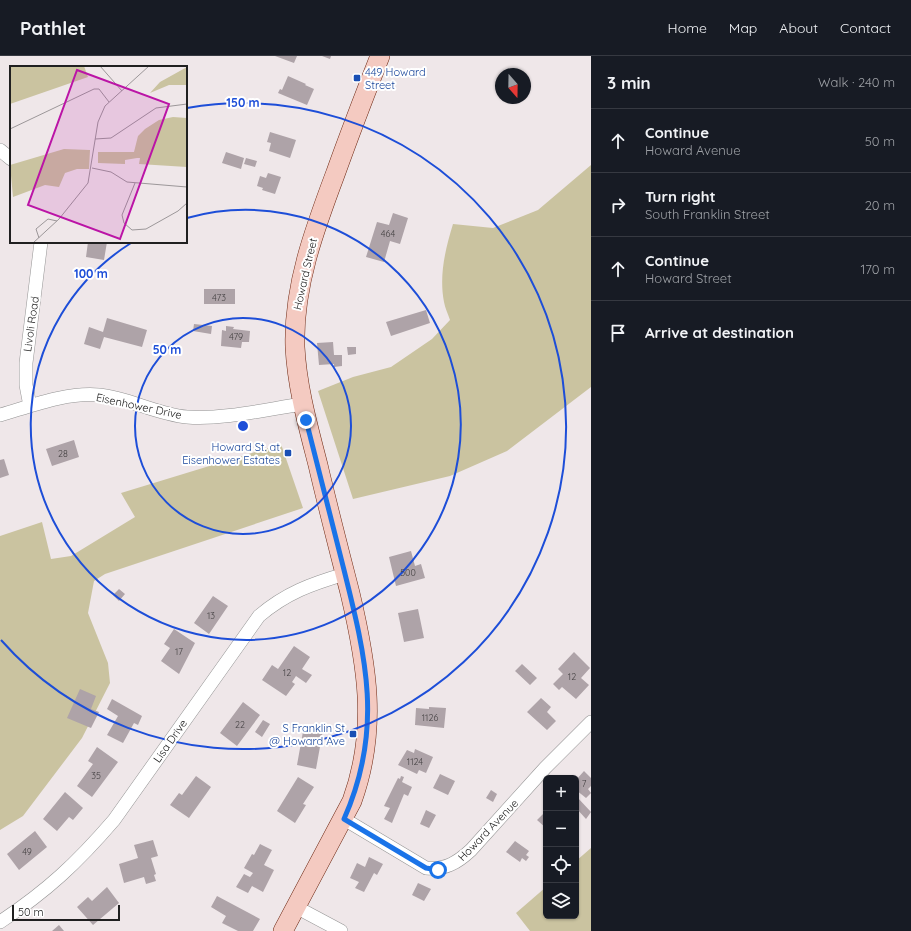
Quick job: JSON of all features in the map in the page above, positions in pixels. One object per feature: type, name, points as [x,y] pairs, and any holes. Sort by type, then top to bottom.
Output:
[{"type":"main road","name":"Howard Street","points":[[283,931],[344,819],[359,782],[367,738],[368,698],[363,652],[303,404],[295,348],[296,310],[302,275],[328,194],[380,56]]},
{"type":"street","points":[[0,150],[10,158]]},
{"type":"street","name":"Livoli Road","points":[[30,406],[26,385],[26,363],[41,243]]},
{"type":"street","name":"Eisenhower Drive","points":[[0,415],[73,396],[98,395],[122,400],[156,412],[188,417],[226,415],[303,404]]},
{"type":"street","name":"Lisa Drive","points":[[0,922],[60,878],[90,848],[114,820],[260,616],[287,595],[312,584],[345,574]]},
{"type":"street","name":"Howard Avenue","points":[[344,819],[426,868],[438,870],[460,861],[591,722]]},
{"type":"street","points":[[296,907],[341,931]]},
{"type":"shaded area","points":[[591,165],[591,387],[507,451],[450,476],[353,499],[318,391],[353,377],[391,367],[432,339],[450,320],[444,304],[442,282],[445,253],[453,224],[493,228],[538,210]]},
{"type":"shaded area","points":[[281,444],[303,508],[105,574],[94,581],[88,613],[108,663],[110,683],[82,738],[23,816],[0,830],[0,536],[42,522],[51,559],[71,556],[135,517],[121,493]]},
{"type":"shaded area","points":[[591,848],[591,931],[530,931],[516,913],[543,890],[543,919],[579,919],[579,858]]},
{"type":"building","points":[[275,56],[297,56],[294,63]]},
{"type":"building","points":[[322,56],[331,56],[330,59]]},
{"type":"building","points":[[288,76],[314,89],[307,105],[278,93],[280,89],[282,90]]},
{"type":"building","points":[[270,132],[296,140],[290,158],[269,151],[271,143],[267,142]]},
{"type":"building","points":[[226,152],[244,158],[241,169],[222,163]]},
{"type":"building","points":[[246,158],[257,161],[255,167],[244,164]]},
{"type":"building","points":[[268,173],[281,177],[275,194],[262,190],[263,188],[257,186],[260,176],[266,178]]},
{"type":"building","points":[[393,213],[408,218],[400,244],[390,241],[384,262],[366,257],[377,222],[389,225]]},
{"type":"building","points":[[88,243],[107,243],[104,260],[86,257]]},
{"type":"building","points":[[204,289],[235,289],[235,304],[204,304]]},
{"type":"building","points":[[426,310],[430,323],[391,336],[386,322]]},
{"type":"building","points":[[107,318],[147,330],[142,347],[104,337],[100,349],[84,344],[89,327],[103,332]]},
{"type":"building","points":[[194,324],[212,326],[211,334],[193,331]]},
{"type":"building","points":[[226,326],[234,327],[233,329],[250,331],[249,342],[242,342],[241,348],[221,346],[222,330],[226,331]]},
{"type":"building","points":[[333,342],[334,355],[342,355],[342,366],[334,367],[334,364],[319,365],[317,343]]},
{"type":"building","points":[[347,347],[356,347],[356,354],[348,355]]},
{"type":"building","points":[[74,440],[79,457],[52,466],[46,449]]},
{"type":"building","points":[[4,459],[9,475],[0,478],[0,460]]},
{"type":"building","points":[[411,551],[415,566],[421,564],[425,578],[396,586],[389,557]]},
{"type":"building","points":[[119,589],[125,594],[119,601],[113,595]]},
{"type":"building","points":[[213,596],[228,606],[209,634],[194,623]]},
{"type":"building","points":[[418,609],[424,638],[404,642],[398,613]]},
{"type":"building","points":[[174,629],[195,643],[179,674],[161,661],[170,648],[164,644]]},
{"type":"building","points":[[294,646],[310,657],[302,669],[312,675],[306,683],[296,676],[292,682],[295,684],[286,696],[262,680],[272,665],[278,669]]},
{"type":"building","points":[[574,652],[590,668],[581,678],[589,685],[576,699],[562,687],[559,690],[553,684],[563,674],[558,669]]},
{"type":"building","points":[[522,664],[537,678],[530,685],[515,671]]},
{"type":"building","points":[[80,689],[96,696],[91,709],[99,712],[91,728],[67,718]]},
{"type":"building","points":[[541,698],[551,707],[547,712],[556,721],[547,730],[527,712]]},
{"type":"building","points":[[112,699],[142,716],[138,725],[134,723],[123,743],[107,735],[118,716],[107,709]]},
{"type":"building","points":[[243,702],[260,715],[237,746],[220,733]]},
{"type":"building","points":[[429,707],[446,708],[444,728],[415,725],[416,708],[429,709]]},
{"type":"building","points":[[263,720],[270,724],[262,737],[255,732]]},
{"type":"building","points":[[304,726],[323,730],[316,769],[297,765]]},
{"type":"building","points":[[97,747],[118,762],[92,797],[77,786],[93,764],[88,761]]},
{"type":"building","points":[[415,749],[433,757],[426,773],[419,770],[417,774],[398,765],[407,750],[414,753]]},
{"type":"building","points":[[584,771],[591,778],[591,786],[588,789],[591,793],[586,798],[579,792],[579,777]]},
{"type":"building","points":[[440,774],[455,781],[448,795],[433,788]]},
{"type":"building","points":[[196,776],[211,787],[189,818],[170,805],[179,793],[182,795]]},
{"type":"building","points":[[401,776],[404,777],[402,782],[412,787],[408,796],[404,794],[392,823],[384,819],[390,808],[384,806],[398,778],[400,779]]},
{"type":"building","points":[[298,777],[314,787],[303,804],[306,805],[295,823],[277,811]]},
{"type":"building","points":[[491,790],[497,794],[493,802],[486,798]]},
{"type":"building","points":[[65,792],[83,808],[73,820],[69,817],[57,831],[43,819]]},
{"type":"building","points":[[579,799],[591,812],[586,819],[579,811]]},
{"type":"building","points":[[426,810],[436,815],[429,828],[420,824]]},
{"type":"building","points":[[543,814],[543,825],[537,820]]},
{"type":"building","points":[[35,831],[47,847],[19,870],[7,854]]},
{"type":"building","points":[[153,840],[158,856],[151,858],[156,874],[154,875],[156,881],[146,884],[144,877],[124,883],[119,864],[138,858],[134,845]]},
{"type":"building","points":[[515,841],[529,851],[526,855],[529,857],[526,861],[522,858],[520,862],[506,852]]},
{"type":"building","points":[[260,844],[272,850],[264,865],[274,870],[263,892],[252,886],[248,893],[236,887],[244,874],[250,877],[253,873],[244,868]]},
{"type":"building","points":[[369,857],[383,864],[377,875],[374,873],[364,892],[355,888],[359,882],[350,878],[357,863],[365,867]]},
{"type":"building","points":[[418,883],[431,889],[424,901],[412,895]]},
{"type":"building","points":[[107,887],[119,903],[93,925],[77,907],[88,897],[92,901]]},
{"type":"building","points":[[217,896],[260,919],[253,931],[238,931],[222,923],[226,916],[211,907]]},
{"type":"building","points":[[59,925],[64,931],[52,931]]},
{"type":"place","name":"449 Howard Street","points":[[357,78]]},
{"type":"place","name":"Howard St. at Eisenhower Estates","points":[[288,453]]},
{"type":"place","name":"S Franklin St @ Howard Ave","points":[[353,734]]},
{"type":"route","points":[[306,420],[358,626],[367,678],[369,717],[366,745],[359,782],[344,819],[426,868],[438,870]]}]
